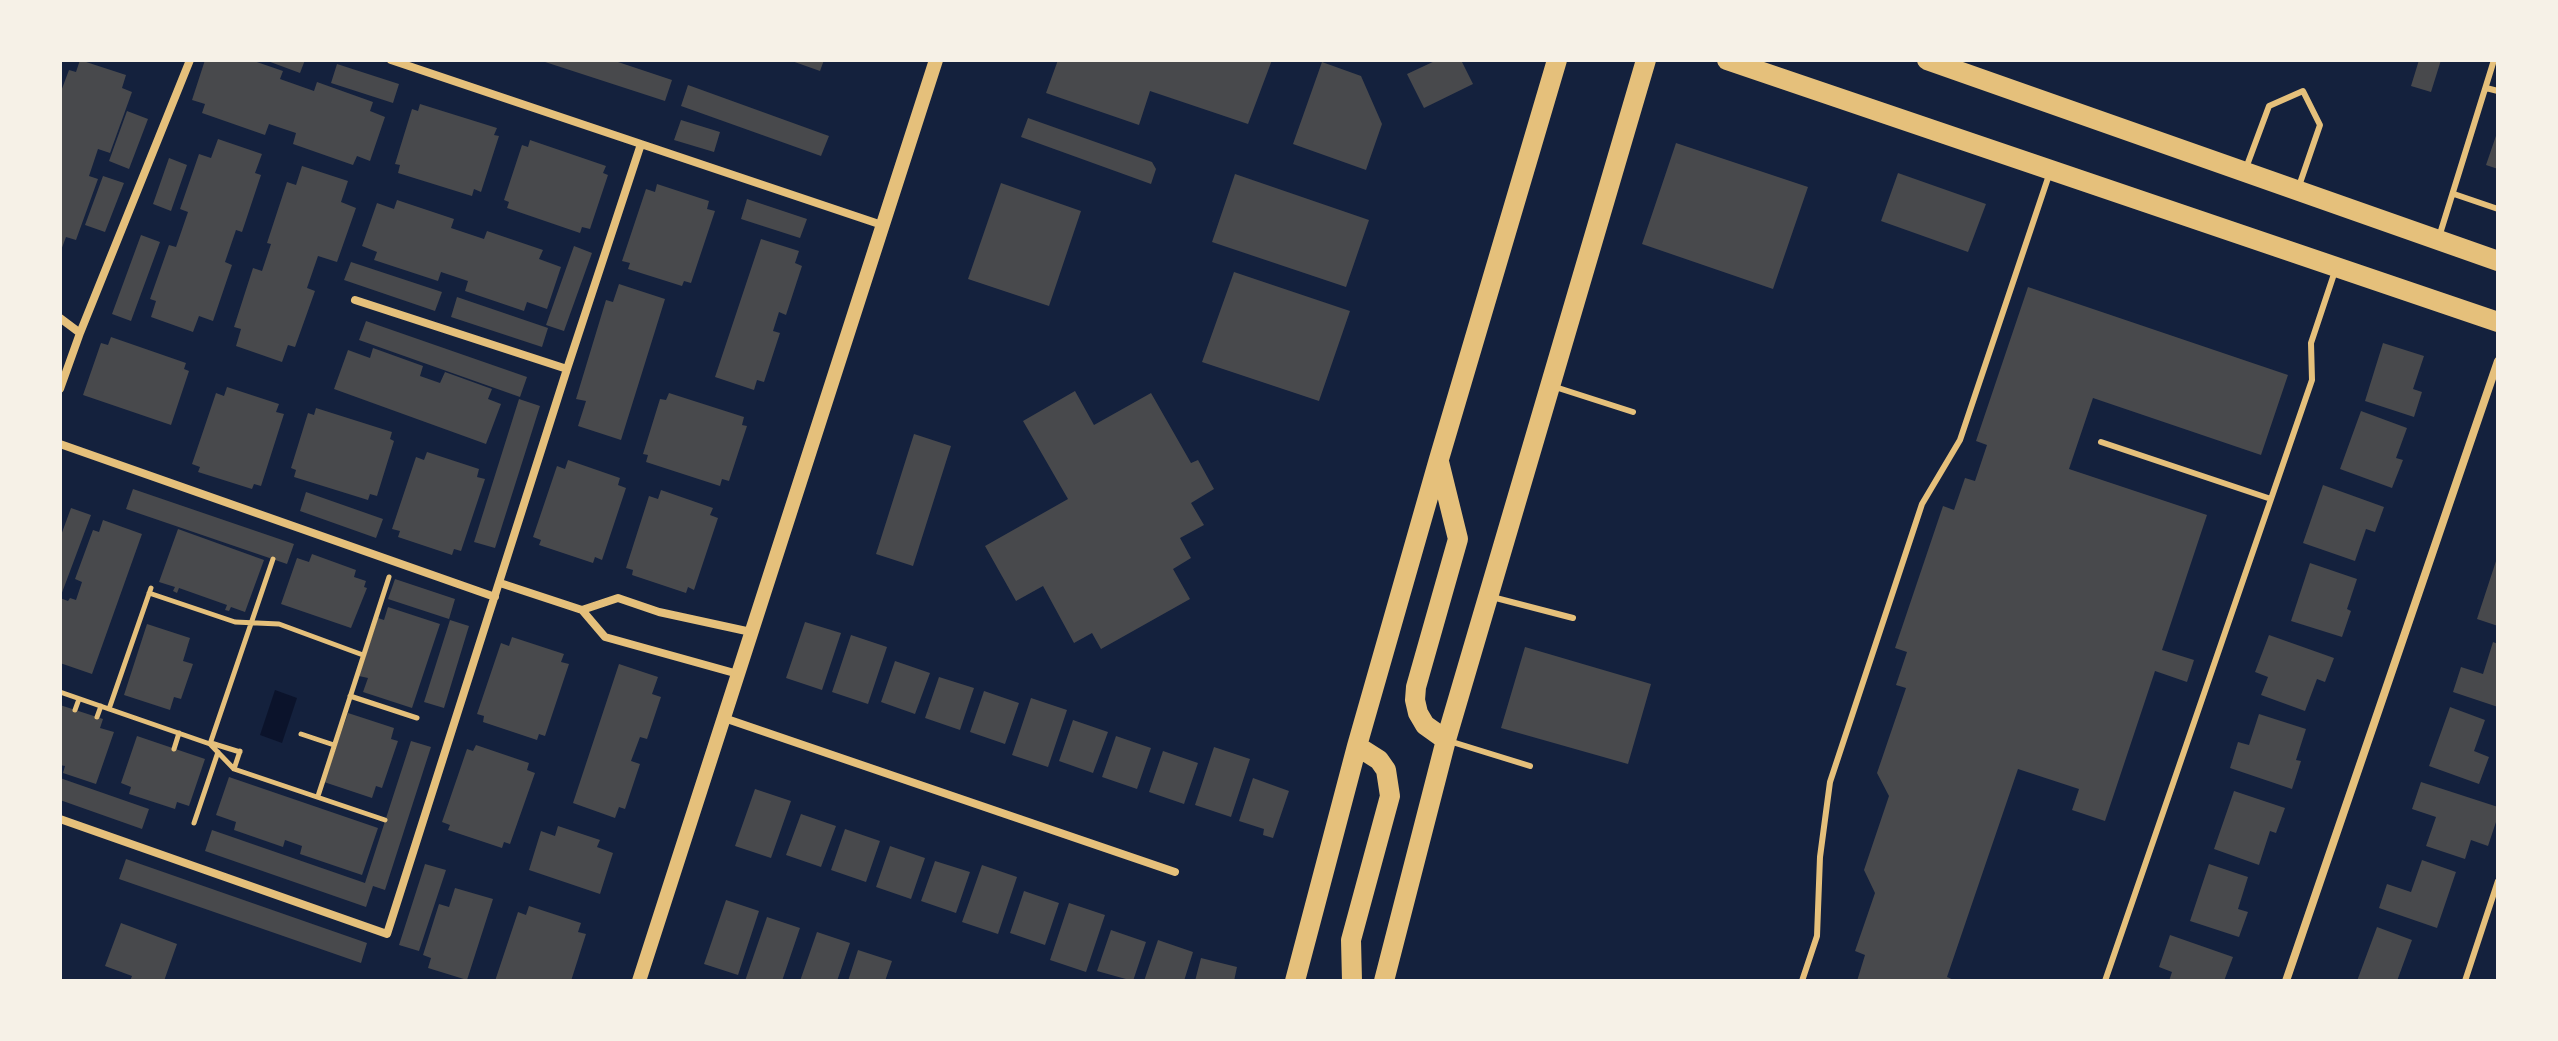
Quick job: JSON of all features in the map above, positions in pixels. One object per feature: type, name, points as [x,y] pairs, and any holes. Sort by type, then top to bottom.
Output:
[{"type":"main road","points":[[1295,981],[1357,746],[1557,60]]},
{"type":"main road","points":[[1384,981],[1446,740],[1646,60]]},
{"type":"main road","points":[[1727,60],[2498,322]]},
{"type":"main road","points":[[1927,60],[2498,261]]},
{"type":"main road","points":[[1439,459],[1458,539],[1415,700],[1425,725],[1446,740]]},
{"type":"main road","points":[[1352,981],[1351,940],[1390,796],[1386,770],[1379,760],[1357,746]]},
{"type":"street","points":[[60,389],[190,60]]},
{"type":"street","points":[[391,60],[882,225]]},
{"type":"street","points":[[639,981],[936,60]]},
{"type":"street","points":[[60,819],[387,934],[641,144]]},
{"type":"street","points":[[355,300],[567,369]]},
{"type":"street","points":[[60,318],[80,333]]},
{"type":"street","points":[[2286,981],[2498,361]]},
{"type":"street","points":[[60,444],[495,597]]},
{"type":"street","points":[[500,583],[582,610],[605,637],[738,674]]},
{"type":"street","points":[[582,610],[618,598],[659,612],[751,632]]},
{"type":"street","points":[[724,718],[1175,872]]},
{"type":"lane","points":[[2438,241],[2494,60]]},
{"type":"lane","points":[[2486,88],[2498,91]]},
{"type":"lane","points":[[2245,171],[2269,106],[2303,91],[2320,125],[2298,189]]},
{"type":"lane","points":[[1802,981],[1817,936],[1820,857],[1830,782],[1922,504],[1960,440],[2051,171]]},
{"type":"lane","points":[[2454,194],[2498,209]]},
{"type":"lane","points":[[2105,981],[2312,380],[2311,343],[2337,267]]},
{"type":"lane","points":[[1549,385],[1633,412]]},
{"type":"lane","points":[[2101,442],[2271,499]]},
{"type":"lane","points":[[1489,596],[1573,618]]},
{"type":"lane","points":[[1446,740],[1530,766]]},
{"type":"lane","points":[[2465,981],[2498,881]]},
{"type":"path","points":[[210,743],[273,559]]},
{"type":"path","points":[[109,709],[150,591],[235,622],[279,624],[363,655]]},
{"type":"path","points":[[318,796],[382,598]]},
{"type":"path","points":[[60,692],[241,751],[234,769]]},
{"type":"path","points":[[350,696],[417,718]]},
{"type":"path","points":[[75,710],[79,699]]},
{"type":"path","points":[[97,717],[101,706]]},
{"type":"path","points":[[174,749],[179,733]]},
{"type":"path","points":[[301,734],[334,745]]},
{"type":"path","points":[[210,743],[234,769],[385,820]]},
{"type":"path","points":[[194,823],[218,752]]},
{"type":"water","points":[[275,690],[297,698],[282,743],[260,735]]},
{"type":"building","points":[[80,60],[126,75],[122,88],[132,92],[110,153],[98,149],[89,176],[98,179],[76,240],[66,237],[60,253],[60,94],[69,70],[76,72]]},
{"type":"building","points":[[205,60],[251,60],[283,71],[280,79],[314,91],[317,82],[373,102],[370,111],[385,117],[370,161],[357,156],[353,165],[293,144],[296,133],[269,124],[265,135],[202,113],[205,104],[192,100]]},
{"type":"building","points":[[265,60],[305,60],[300,73]]},
{"type":"building","points":[[612,60],[672,80],[665,101],[542,61]]},
{"type":"building","points":[[789,60],[824,60],[820,71]]},
{"type":"building","points":[[1058,60],[1272,60],[1248,124],[1150,91],[1139,125],[1046,93]]},
{"type":"building","points":[[1437,60],[1461,60],[1473,84],[1424,108],[1407,74]]},
{"type":"building","points":[[2419,60],[2441,60],[2431,92],[2411,86]]},
{"type":"building","points":[[1322,62],[1361,76],[1382,124],[1366,170],[1293,144]]},
{"type":"building","points":[[337,64],[399,84],[393,103],[331,83]]},
{"type":"building","points":[[688,85],[829,136],[821,156],[681,106]]},
{"type":"building","points":[[420,104],[497,128],[494,135],[499,136],[481,192],[474,189],[472,196],[398,173],[400,165],[395,164],[412,109],[418,111]]},
{"type":"building","points":[[127,111],[148,119],[129,169],[109,161]]},
{"type":"building","points":[[1028,118],[1152,162],[1156,169],[1151,184],[1021,137]]},
{"type":"building","points":[[681,120],[720,132],[714,152],[674,140]]},
{"type":"building","points":[[2498,130],[2498,169],[2486,165]]},
{"type":"building","points":[[218,139],[262,154],[255,173],[261,175],[242,232],[236,230],[225,262],[232,265],[213,321],[199,316],[193,332],[151,317],[156,301],[150,299],[169,245],[176,247],[188,212],[180,209],[199,154],[211,158]]},
{"type":"building","points":[[530,140],[606,166],[603,173],[608,175],[590,229],[582,227],[580,233],[507,208],[509,202],[504,200],[522,145],[528,147]]},
{"type":"building","points":[[1676,143],[1808,187],[1773,289],[1642,244]]},
{"type":"building","points":[[169,158],[187,165],[171,211],[153,204]]},
{"type":"building","points":[[302,166],[348,181],[341,202],[356,208],[337,262],[318,256],[307,288],[315,291],[295,347],[288,345],[282,362],[236,346],[241,329],[234,327],[253,268],[262,271],[271,244],[267,243],[287,182],[296,185]]},
{"type":"building","points":[[1898,173],[1986,204],[1968,252],[1881,221]]},
{"type":"building","points":[[1235,174],[1369,220],[1346,287],[1212,242]]},
{"type":"building","points":[[103,176],[124,183],[105,232],[85,225]]},
{"type":"building","points":[[1001,183],[1081,211],[1049,306],[968,279]]},
{"type":"building","points":[[657,184],[709,201],[707,209],[715,211],[691,283],[684,281],[682,286],[628,269],[630,263],[622,261],[646,189],[655,192]]},
{"type":"building","points":[[747,199],[807,219],[800,238],[741,219]]},
{"type":"building","points":[[397,200],[454,219],[451,228],[484,239],[487,231],[543,250],[539,259],[561,267],[547,309],[527,302],[524,311],[465,291],[468,281],[441,272],[438,281],[374,260],[377,252],[362,246],[377,203],[394,209]]},
{"type":"building","points":[[141,235],[160,242],[131,321],[112,314]]},
{"type":"building","points":[[761,239],[799,251],[795,263],[802,266],[786,315],[779,312],[773,331],[780,333],[764,382],[757,380],[754,390],[715,377]]},
{"type":"building","points":[[574,246],[592,253],[564,331],[546,325]]},
{"type":"building","points":[[351,262],[442,292],[435,311],[344,280]]},
{"type":"building","points":[[1234,272],[1350,311],[1319,401],[1202,362]]},
{"type":"building","points":[[619,284],[665,299],[621,440],[578,426],[586,401],[576,399],[606,300],[613,302]]},
{"type":"building","points":[[2028,287],[2288,375],[2261,455],[2093,398],[2069,469],[2207,515],[2162,650],[2194,660],[2187,682],[2155,671],[2105,821],[2072,810],[2079,789],[2018,769],[1947,977],[1956,981],[1857,981],[1865,955],[1855,951],[1875,893],[1864,870],[1889,796],[1877,773],[1906,688],[1896,685],[1907,652],[1895,648],[1943,506],[1954,510],[1965,478],[1975,481],[1987,445],[1976,441]]},
{"type":"building","points":[[457,297],[548,328],[542,347],[451,317]]},
{"type":"building","points":[[366,321],[527,377],[520,397],[359,340]]},
{"type":"building","points":[[111,337],[186,363],[184,369],[189,371],[171,425],[83,395],[101,343],[108,345]]},
{"type":"building","points":[[2383,343],[2424,356],[2413,389],[2422,392],[2414,417],[2365,401]]},
{"type":"building","points":[[373,348],[423,366],[420,376],[440,383],[445,372],[492,389],[488,399],[501,404],[486,444],[334,389],[348,350],[370,358]]},
{"type":"building","points":[[227,387],[279,404],[276,412],[284,414],[261,486],[254,484],[252,489],[198,472],[200,467],[192,464],[216,393],[224,396]]},
{"type":"building","points":[[1075,391],[1094,425],[1151,393],[1191,463],[1198,460],[1214,489],[1191,503],[1204,525],[1180,538],[1191,558],[1173,569],[1190,599],[1101,649],[1092,633],[1074,643],[1043,586],[1016,601],[985,546],[1068,499],[1023,421]]},
{"type":"building","points":[[669,393],[744,417],[742,425],[747,426],[729,481],[722,479],[720,486],[646,462],[648,455],[643,454],[660,399],[666,400]]},
{"type":"building","points":[[519,399],[540,406],[495,548],[474,542]]},
{"type":"building","points":[[316,408],[392,432],[390,439],[394,441],[377,496],[370,494],[368,500],[294,477],[296,470],[291,468],[308,413],[314,415]]},
{"type":"building","points":[[2361,411],[2407,428],[2396,458],[2403,460],[2392,488],[2340,469]]},
{"type":"building","points":[[914,434],[951,446],[913,566],[876,554]]},
{"type":"building","points":[[427,452],[479,469],[477,477],[485,479],[461,551],[454,549],[452,555],[398,537],[400,531],[392,529],[416,457],[424,460]]},
{"type":"building","points":[[568,460],[620,478],[618,485],[626,488],[602,560],[595,557],[593,563],[539,545],[541,540],[533,537],[557,466],[565,469]]},
{"type":"building","points":[[2323,485],[2384,507],[2375,532],[2366,529],[2355,561],[2303,543]]},
{"type":"building","points":[[133,489],[294,544],[287,564],[126,509]]},
{"type":"building","points":[[661,490],[713,508],[710,515],[718,518],[694,590],[688,587],[686,593],[632,575],[633,570],[626,568],[649,496],[658,499]]},
{"type":"building","points":[[306,492],[383,519],[376,538],[300,511]]},
{"type":"building","points":[[71,508],[91,515],[60,598],[60,538]]},
{"type":"building","points":[[103,520],[142,534],[92,674],[60,663],[60,598],[76,600],[82,582],[75,579],[93,530],[99,532]]},
{"type":"building","points":[[178,529],[264,560],[245,612],[231,607],[229,611],[225,610],[227,605],[179,588],[177,593],[173,591],[175,587],[159,582]]},
{"type":"building","points":[[312,554],[356,570],[354,577],[366,581],[364,587],[367,588],[351,628],[281,604],[297,558],[309,562]]},
{"type":"building","points":[[2498,555],[2498,626],[2477,619]]},
{"type":"building","points":[[2310,563],[2357,579],[2342,637],[2291,621]]},
{"type":"building","points":[[395,579],[455,599],[449,619],[388,599]]},
{"type":"building","points":[[388,607],[440,624],[412,708],[363,692],[368,678],[359,676],[378,618],[384,620]]},
{"type":"building","points":[[450,620],[469,626],[444,708],[424,702]]},
{"type":"building","points":[[805,622],[841,633],[822,690],[786,678]]},
{"type":"building","points":[[147,624],[190,638],[183,661],[193,664],[181,699],[174,697],[170,710],[124,695]]},
{"type":"building","points":[[851,635],[887,647],[868,704],[832,692]]},
{"type":"building","points":[[2269,635],[2334,658],[2325,682],[2317,679],[2305,711],[2261,695],[2268,677],[2255,672]]},
{"type":"building","points":[[512,637],[564,654],[561,662],[569,664],[545,736],[539,734],[537,740],[483,722],[484,716],[477,714],[501,643],[509,646]]},
{"type":"building","points":[[2493,642],[2498,644],[2498,707],[2453,692],[2461,667],[2483,674]]},
{"type":"building","points":[[1525,647],[1651,684],[1628,764],[1501,728]]},
{"type":"building","points":[[895,661],[930,673],[915,714],[881,702]]},
{"type":"building","points":[[619,664],[658,677],[652,694],[661,697],[647,739],[640,737],[631,761],[640,764],[625,809],[619,807],[615,818],[573,803]]},
{"type":"building","points":[[939,677],[974,688],[960,730],[925,718]]},
{"type":"building","points":[[984,691],[1019,703],[1005,744],[970,732]]},
{"type":"building","points":[[1031,698],[1067,710],[1048,767],[1012,755]]},
{"type":"building","points":[[60,705],[103,719],[100,728],[114,732],[96,784],[63,773],[65,766],[60,765]]},
{"type":"building","points":[[2450,707],[2485,720],[2474,751],[2489,757],[2479,784],[2429,766]]},
{"type":"building","points":[[348,713],[394,728],[391,739],[398,741],[382,788],[376,786],[372,798],[324,782]]},
{"type":"building","points":[[2259,714],[2306,729],[2296,760],[2301,761],[2292,789],[2230,768],[2238,742],[2249,745]]},
{"type":"building","points":[[1073,720],[1108,732],[1093,773],[1059,761]]},
{"type":"building","points":[[137,736],[205,759],[189,806],[177,802],[175,809],[129,794],[131,787],[121,783]]},
{"type":"building","points":[[1116,736],[1151,748],[1137,789],[1102,777]]},
{"type":"building","points":[[411,741],[431,747],[385,890],[373,886],[366,907],[205,851],[212,830],[365,883]]},
{"type":"building","points":[[476,745],[529,763],[527,770],[535,773],[510,844],[504,842],[502,848],[448,830],[450,825],[442,822],[467,749],[473,751]]},
{"type":"building","points":[[1214,747],[1250,759],[1231,817],[1195,805]]},
{"type":"building","points":[[1163,751],[1198,763],[1184,804],[1149,792]]},
{"type":"building","points":[[229,777],[378,828],[362,875],[300,854],[302,846],[285,840],[283,847],[234,830],[236,822],[216,815]]},
{"type":"building","points":[[60,778],[149,809],[142,829],[60,800]]},
{"type":"building","points":[[1253,778],[1289,791],[1273,838],[1263,835],[1264,829],[1239,821]]},
{"type":"building","points":[[2421,782],[2498,807],[2488,846],[2471,840],[2465,859],[2426,846],[2436,817],[2412,809]]},
{"type":"building","points":[[755,789],[791,801],[771,858],[735,846]]},
{"type":"building","points":[[2234,791],[2285,808],[2276,833],[2270,831],[2259,865],[2214,849]]},
{"type":"building","points":[[801,814],[836,826],[821,867],[786,855]]},
{"type":"building","points":[[558,826],[600,840],[597,847],[613,853],[600,894],[529,870],[541,831],[555,836]]},
{"type":"building","points":[[845,829],[880,841],[866,882],[831,870]]},
{"type":"building","points":[[890,846],[925,858],[911,899],[876,887]]},
{"type":"building","points":[[126,859],[367,943],[361,963],[119,879]]},
{"type":"building","points":[[2422,860],[2456,872],[2437,928],[2379,908],[2387,884],[2411,892]]},
{"type":"building","points":[[935,861],[970,872],[956,913],[921,901]]},
{"type":"building","points":[[425,864],[446,870],[419,951],[399,945]]},
{"type":"building","points":[[2209,864],[2248,877],[2238,909],[2248,912],[2239,937],[2190,921]]},
{"type":"building","points":[[982,865],[1017,877],[998,934],[962,922]]},
{"type":"building","points":[[455,888],[493,899],[467,980],[428,968],[431,958],[423,955],[439,904],[449,907]]},
{"type":"building","points":[[1024,891],[1059,903],[1045,945],[1010,933]]},
{"type":"building","points":[[726,900],[759,911],[738,975],[704,964]]},
{"type":"building","points":[[1069,903],[1105,915],[1086,972],[1050,960]]},
{"type":"building","points":[[529,906],[581,923],[578,932],[586,934],[571,981],[495,981],[518,912],[526,915]]},
{"type":"building","points":[[767,917],[800,928],[782,981],[745,981]]},
{"type":"building","points":[[121,923],[177,944],[164,981],[130,981],[132,976],[105,966]]},
{"type":"building","points":[[2377,927],[2412,940],[2397,981],[2357,981]]},
{"type":"building","points":[[1111,930],[1146,942],[1133,981],[1097,971]]},
{"type":"building","points":[[817,932],[850,943],[837,981],[800,981]]},
{"type":"building","points":[[2170,935],[2233,957],[2224,981],[2169,981],[2172,972],[2159,967]]},
{"type":"building","points":[[1158,940],[1193,952],[1184,981],[1144,981]]},
{"type":"building","points":[[858,950],[892,961],[885,981],[848,981]]},
{"type":"building","points":[[1201,958],[1237,967],[1234,981],[1195,981]]}]
